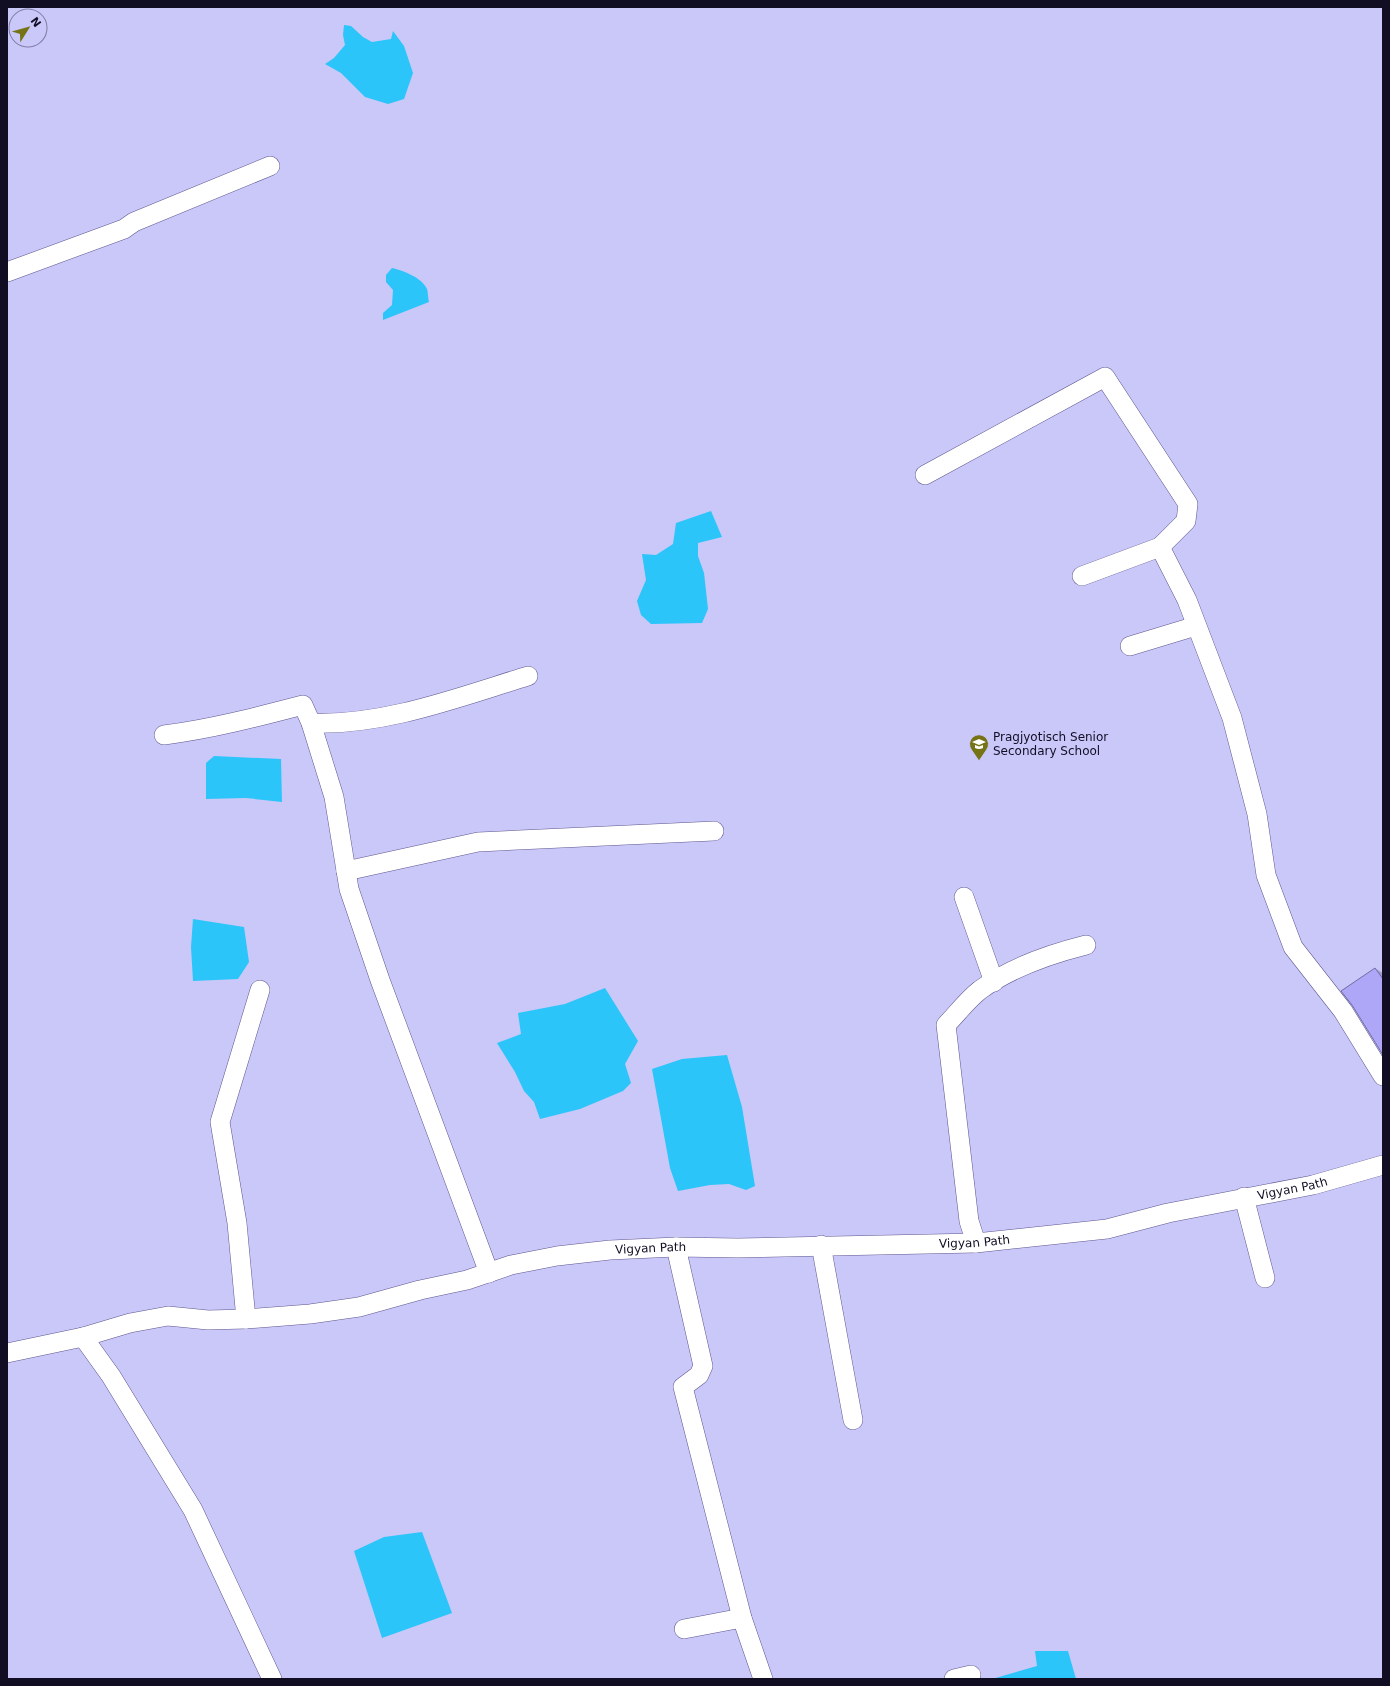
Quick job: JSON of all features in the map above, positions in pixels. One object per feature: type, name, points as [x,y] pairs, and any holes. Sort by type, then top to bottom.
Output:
[{"type":"street","points":[[7,272],[124,229],[134,222],[270,166]]},
{"type":"street","points":[[925,475],[1105,377],[1188,504],[1186,521],[1160,547],[1082,576]]},
{"type":"street","points":[[1160,547],[1187,600],[1232,718],[1257,814],[1266,875],[1293,947],[1343,1011],[1383,1076]]},
{"type":"street","points":[[1130,646],[1196,626]]},
{"type":"street","points":[[311,723],[333,724],[413,711],[528,676]]},
{"type":"street","points":[[164,735],[188,732],[244,720],[303,705],[311,723],[334,797],[349,889],[380,980],[489,1273]]},
{"type":"street","points":[[346,871],[478,842],[714,831]]},
{"type":"street","points":[[964,897],[994,982]]},
{"type":"street","points":[[976,1243],[969,1221],[946,1025],[980,990],[1016,969],[1056,953],[1086,945]]},
{"type":"street","points":[[246,1319],[237,1223],[220,1122],[260,990]]},
{"type":"street","name":"Vigyan Path","points":[[7,1353],[83,1337],[130,1323],[168,1316],[208,1320],[246,1319],[310,1314],[359,1307],[420,1290],[467,1280],[511,1265],[557,1256],[610,1250],[976,1243],[1107,1229],[1168,1213],[1313,1184],[1383,1165]]},
{"type":"street","points":[[1244,1197],[1265,1278]]},
{"type":"street","points":[[821,1246],[853,1420]]},
{"type":"street","points":[[676,1248],[704,1366],[699,1375],[683,1387],[742,1618],[763,1679]]},
{"type":"street","points":[[83,1337],[111,1376],[193,1510],[272,1679]]},
{"type":"street","points":[[684,1629],[742,1618]]},
{"type":"water","points":[[344,25],[351,26],[363,37],[372,42],[391,39],[393,31],[404,46],[413,73],[404,99],[388,104],[365,97],[341,73],[325,64],[334,58],[345,45],[343,35]]},
{"type":"water","points":[[392,268],[407,273],[421,281],[427,289],[429,302],[383,320],[383,313],[392,305],[393,290],[386,282],[386,275]]},
{"type":"water","points":[[711,511],[722,537],[698,543],[698,556],[704,573],[708,609],[702,623],[651,624],[641,615],[637,601],[646,580],[642,554],[656,555],[673,544],[676,523]]},
{"type":"water","points":[[214,756],[281,759],[282,802],[246,798],[206,799],[206,763]]},
{"type":"water","points":[[193,919],[244,927],[249,962],[238,979],[193,981],[191,947]]},
{"type":"water","points":[[605,988],[638,1041],[625,1064],[631,1083],[623,1091],[580,1109],[540,1119],[534,1102],[524,1091],[515,1072],[497,1043],[521,1034],[518,1013],[565,1004]]},
{"type":"water","points":[[727,1055],[742,1107],[755,1186],[746,1190],[729,1184],[710,1185],[678,1191],[670,1168],[652,1069],[682,1059]]},
{"type":"water","points":[[422,1532],[452,1613],[382,1638],[354,1551],[384,1537]]},
{"type":"water","points":[[1035,1651],[1068,1651],[1076,1679],[992,1679],[1037,1666]]},
{"type":"building","points":[[1375,968],[1383,979],[1383,1055],[1352,1005],[1341,991]]},
{"type":"place","name":"Pragjyotisch Senior Secondary School","points":[[979,761]]}]
